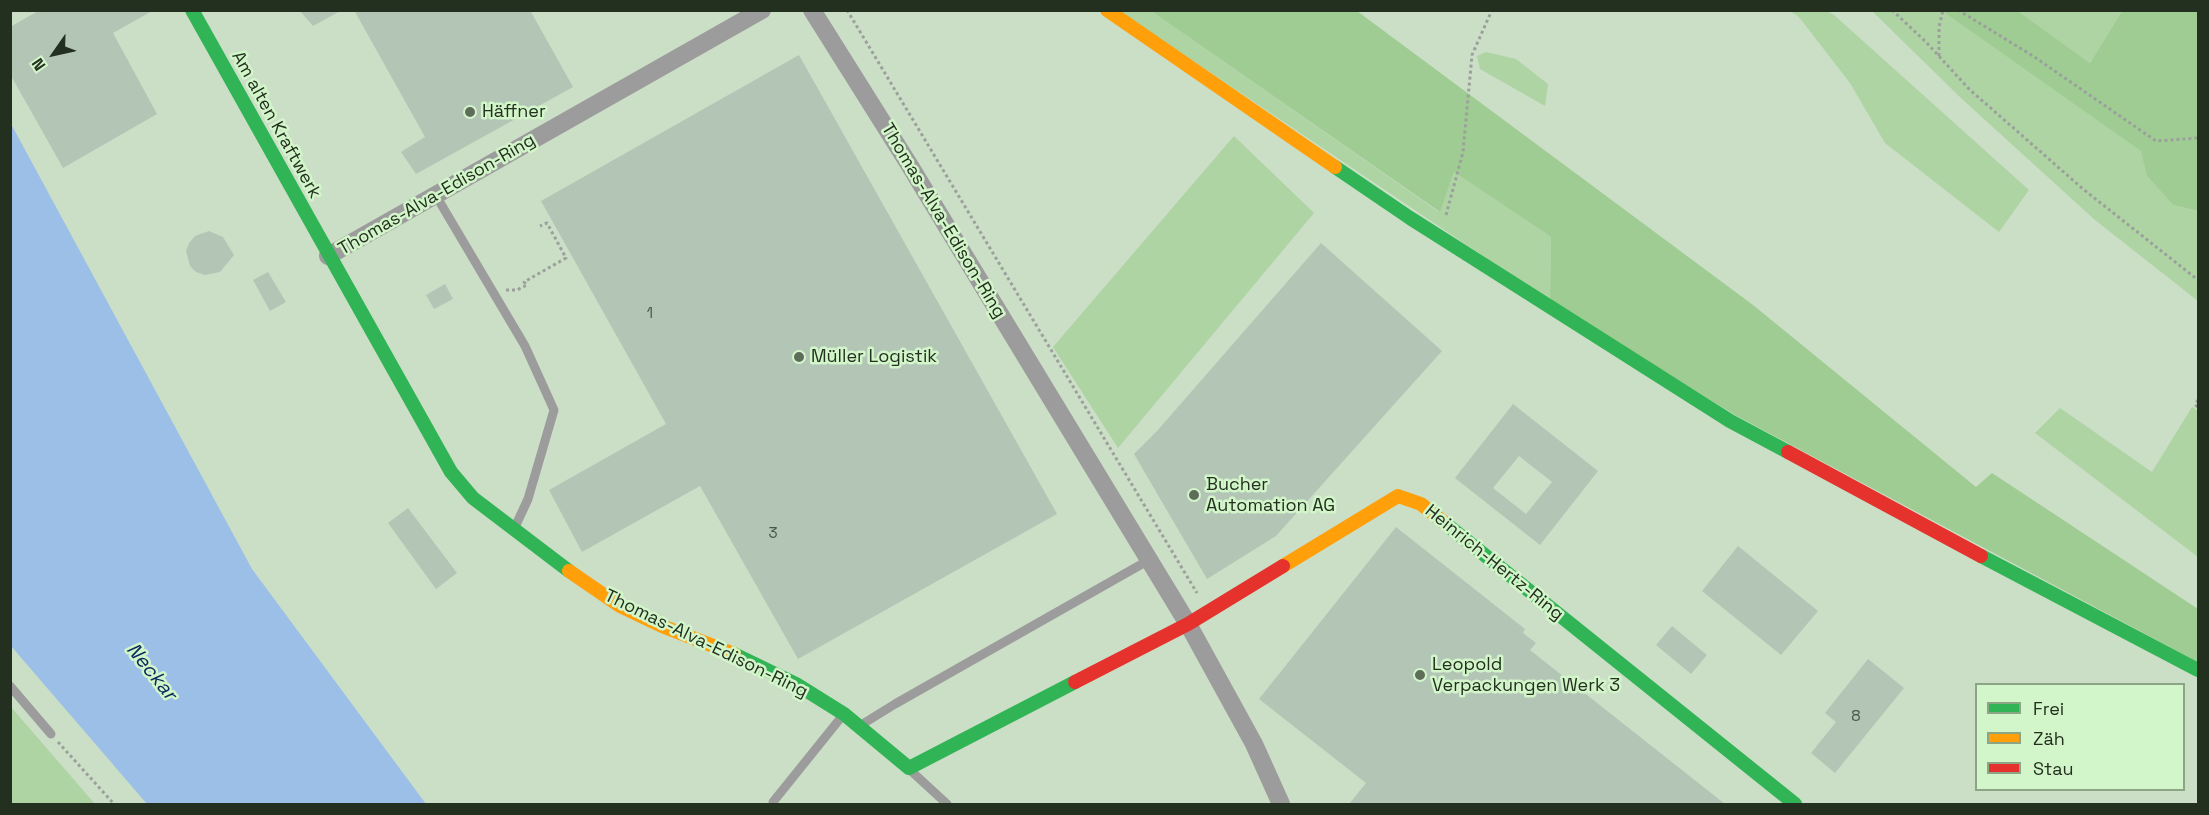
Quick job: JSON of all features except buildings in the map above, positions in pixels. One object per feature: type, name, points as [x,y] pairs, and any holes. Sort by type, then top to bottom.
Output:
[{"type":"street","name":"Am alten Kraftwerk","points":[[192,10],[328,256]]},
{"type":"street","name":"Thomas-Alva-Edison-Ring","points":[[762,10],[328,256],[451,472],[473,498],[588,586],[620,606],[662,626],[744,658],[796,684],[844,714],[909,768]]},
{"type":"street","name":"Thomas-Alva-Edison-Ring","points":[[812,10],[910,166],[1188,624]]},
{"type":"street","points":[[1107,10],[1410,218],[1730,421],[2040,588],[2199,670]]},
{"type":"street","name":"Heinrich-Hertz-Ring","points":[[1188,624],[1398,496],[1421,504],[1795,804]]},
{"type":"street","points":[[909,768],[1188,624],[1254,744],[1281,804]]},
{"type":"lane","points":[[435,194],[525,346],[554,410],[528,500],[514,529]]},
{"type":"lane","points":[[859,727],[895,704],[1149,560]]},
{"type":"lane","points":[[10,686],[51,734]]},
{"type":"lane","points":[[773,802],[844,714]]},
{"type":"lane","points":[[909,768],[947,804]]},
{"type":"path","points":[[847,10],[1209,612]]},
{"type":"path","points":[[1438,236],[1450,207],[1463,152],[1472,55],[1492,10]]},
{"type":"path","points":[[1892,10],[1926,42],[1969,89],[2083,189],[2199,280]]},
{"type":"path","points":[[1940,57],[1939,27],[1943,10]]},
{"type":"path","points":[[1958,10],[2033,56],[2156,141],[2199,138]]},
{"type":"path","points":[[486,280],[492,277],[498,285],[507,290],[517,290],[526,285],[524,282],[566,258],[547,223],[540,226]]},
{"type":"path","points":[[2199,400],[2195,405],[2199,407]]},
{"type":"path","points":[[51,734],[114,804]]},
{"type":"green space","points":[[1119,11],[1151,11],[1439,212],[1454,172],[1551,237],[1550,301]]},
{"type":"green space","points":[[1151,11],[1357,11],[1753,305],[1976,487],[1992,473],[2198,609],[2198,662],[1735,415],[1550,301],[1551,237],[1454,172],[1440,212]]},
{"type":"green space","points":[[1790,11],[1827,11],[1834,15],[2029,190],[1999,232],[1885,143],[1850,83],[1799,17]]},
{"type":"green space","points":[[1872,11],[1942,11],[2142,151],[2147,176],[2173,205],[2198,211],[2198,301],[2095,220],[1962,99]]},
{"type":"green space","points":[[1942,11],[2018,11],[2090,63],[2122,11],[2198,11],[2198,211],[2173,205],[2147,176],[2141,151]]},
{"type":"green space","points":[[2018,11],[2122,11],[2090,63]]},
{"type":"green space","points":[[1486,52],[1516,59],[1548,84],[1545,106],[1480,69],[1477,56]]},
{"type":"green space","points":[[1234,136],[1314,213],[1118,448],[1053,347]]},
{"type":"green space","points":[[2192,407],[2198,411],[2198,557],[2035,433],[2060,408],[2152,472]]},
{"type":"green space","points":[[11,707],[95,804],[11,804]]},
{"type":"water","name":"Neckar","points":[[10,122],[252,569],[426,804],[147,804],[11,646]]},
{"type":"traffic: fast","points":[[192,10],[451,472],[473,498],[569,571]]},
{"type":"traffic: fast","points":[[1335,167],[1410,218],[1730,421],[1788,452]]},
{"type":"traffic: fast","points":[[1446,524],[1795,804]]},
{"type":"traffic: fast","points":[[1981,556],[2198,670]]},
{"type":"traffic: fast","points":[[734,654],[796,684],[844,714],[909,768],[1075,682]]},
{"type":"traffic: slow","points":[[1107,10],[1335,167]]},
{"type":"traffic: slow","points":[[1283,566],[1398,496],[1421,504],[1446,524]]},
{"type":"traffic: slow","points":[[569,571],[620,606],[662,626],[734,654]]},
{"type":"traffic: jam","points":[[1788,452],[1981,556]]},
{"type":"traffic: jam","points":[[1075,682],[1188,624],[1283,566]]},
{"type":"place","name":"Häffner","points":[[470,112]]},
{"type":"place","name":"Müller Logistik","points":[[799,357]]},
{"type":"place","name":"Bucher Automation AG","points":[[1194,495]]},
{"type":"place","name":"Leopold Verpackungen Werk 3","points":[[1420,675]]}]
